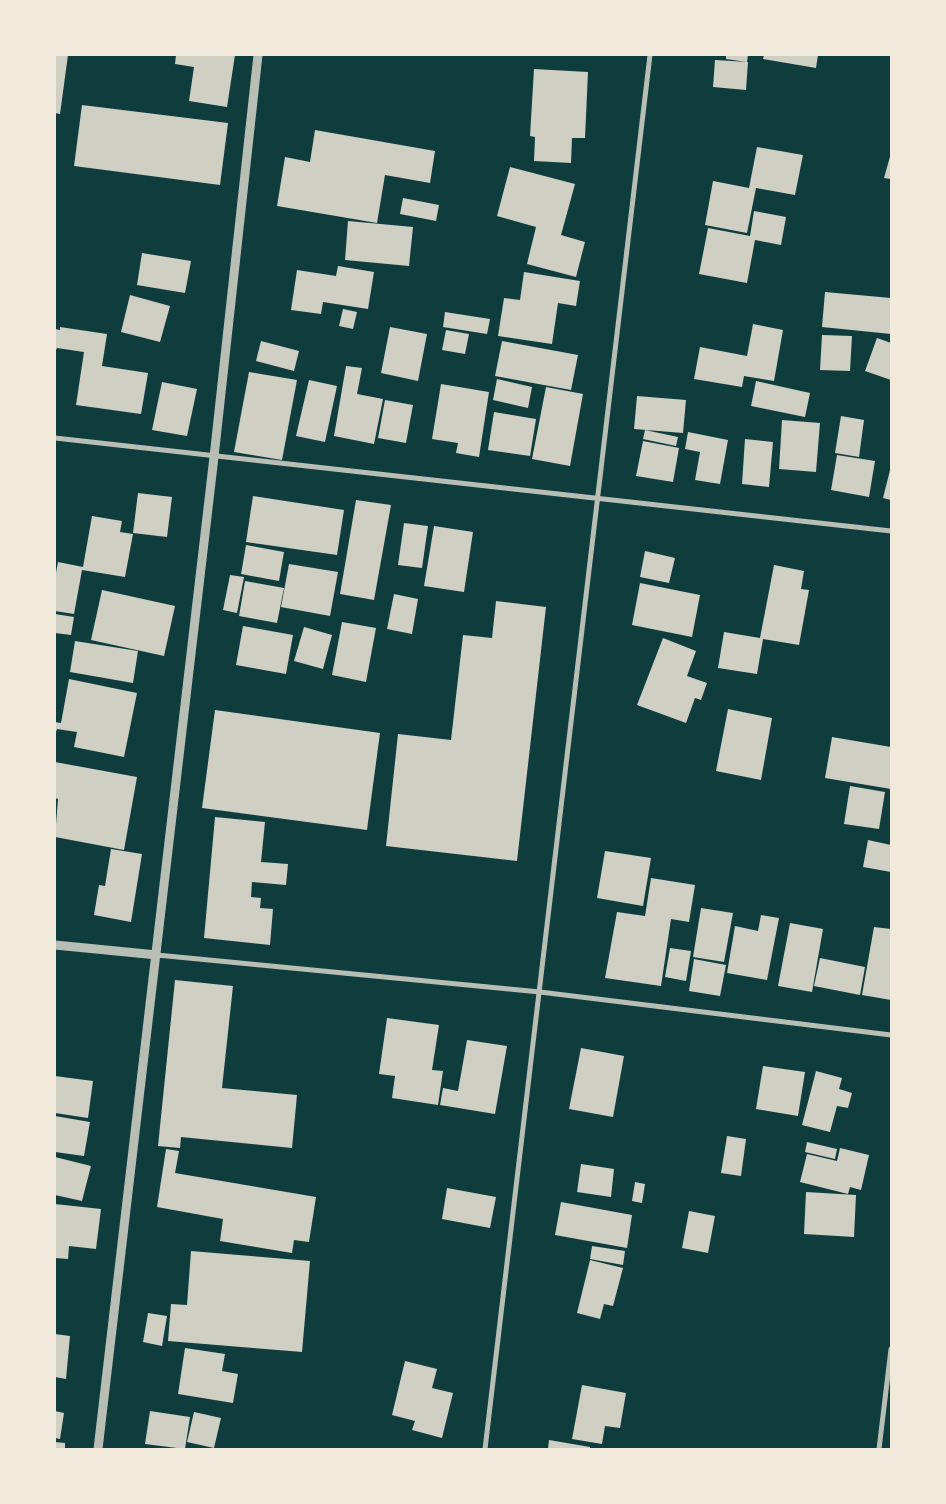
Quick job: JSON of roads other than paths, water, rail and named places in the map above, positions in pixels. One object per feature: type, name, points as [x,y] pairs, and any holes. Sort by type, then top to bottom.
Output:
[{"type":"street","points":[[98,1449],[214,457],[258,55]]},
{"type":"street","points":[[485,1449],[540,992],[595,500],[650,55]]},
{"type":"street","points":[[55,438],[595,500],[891,531]]},
{"type":"street","points":[[55,945],[540,992],[891,1035]]},
{"type":"street","points":[[879,1449],[891,1348]]}]
